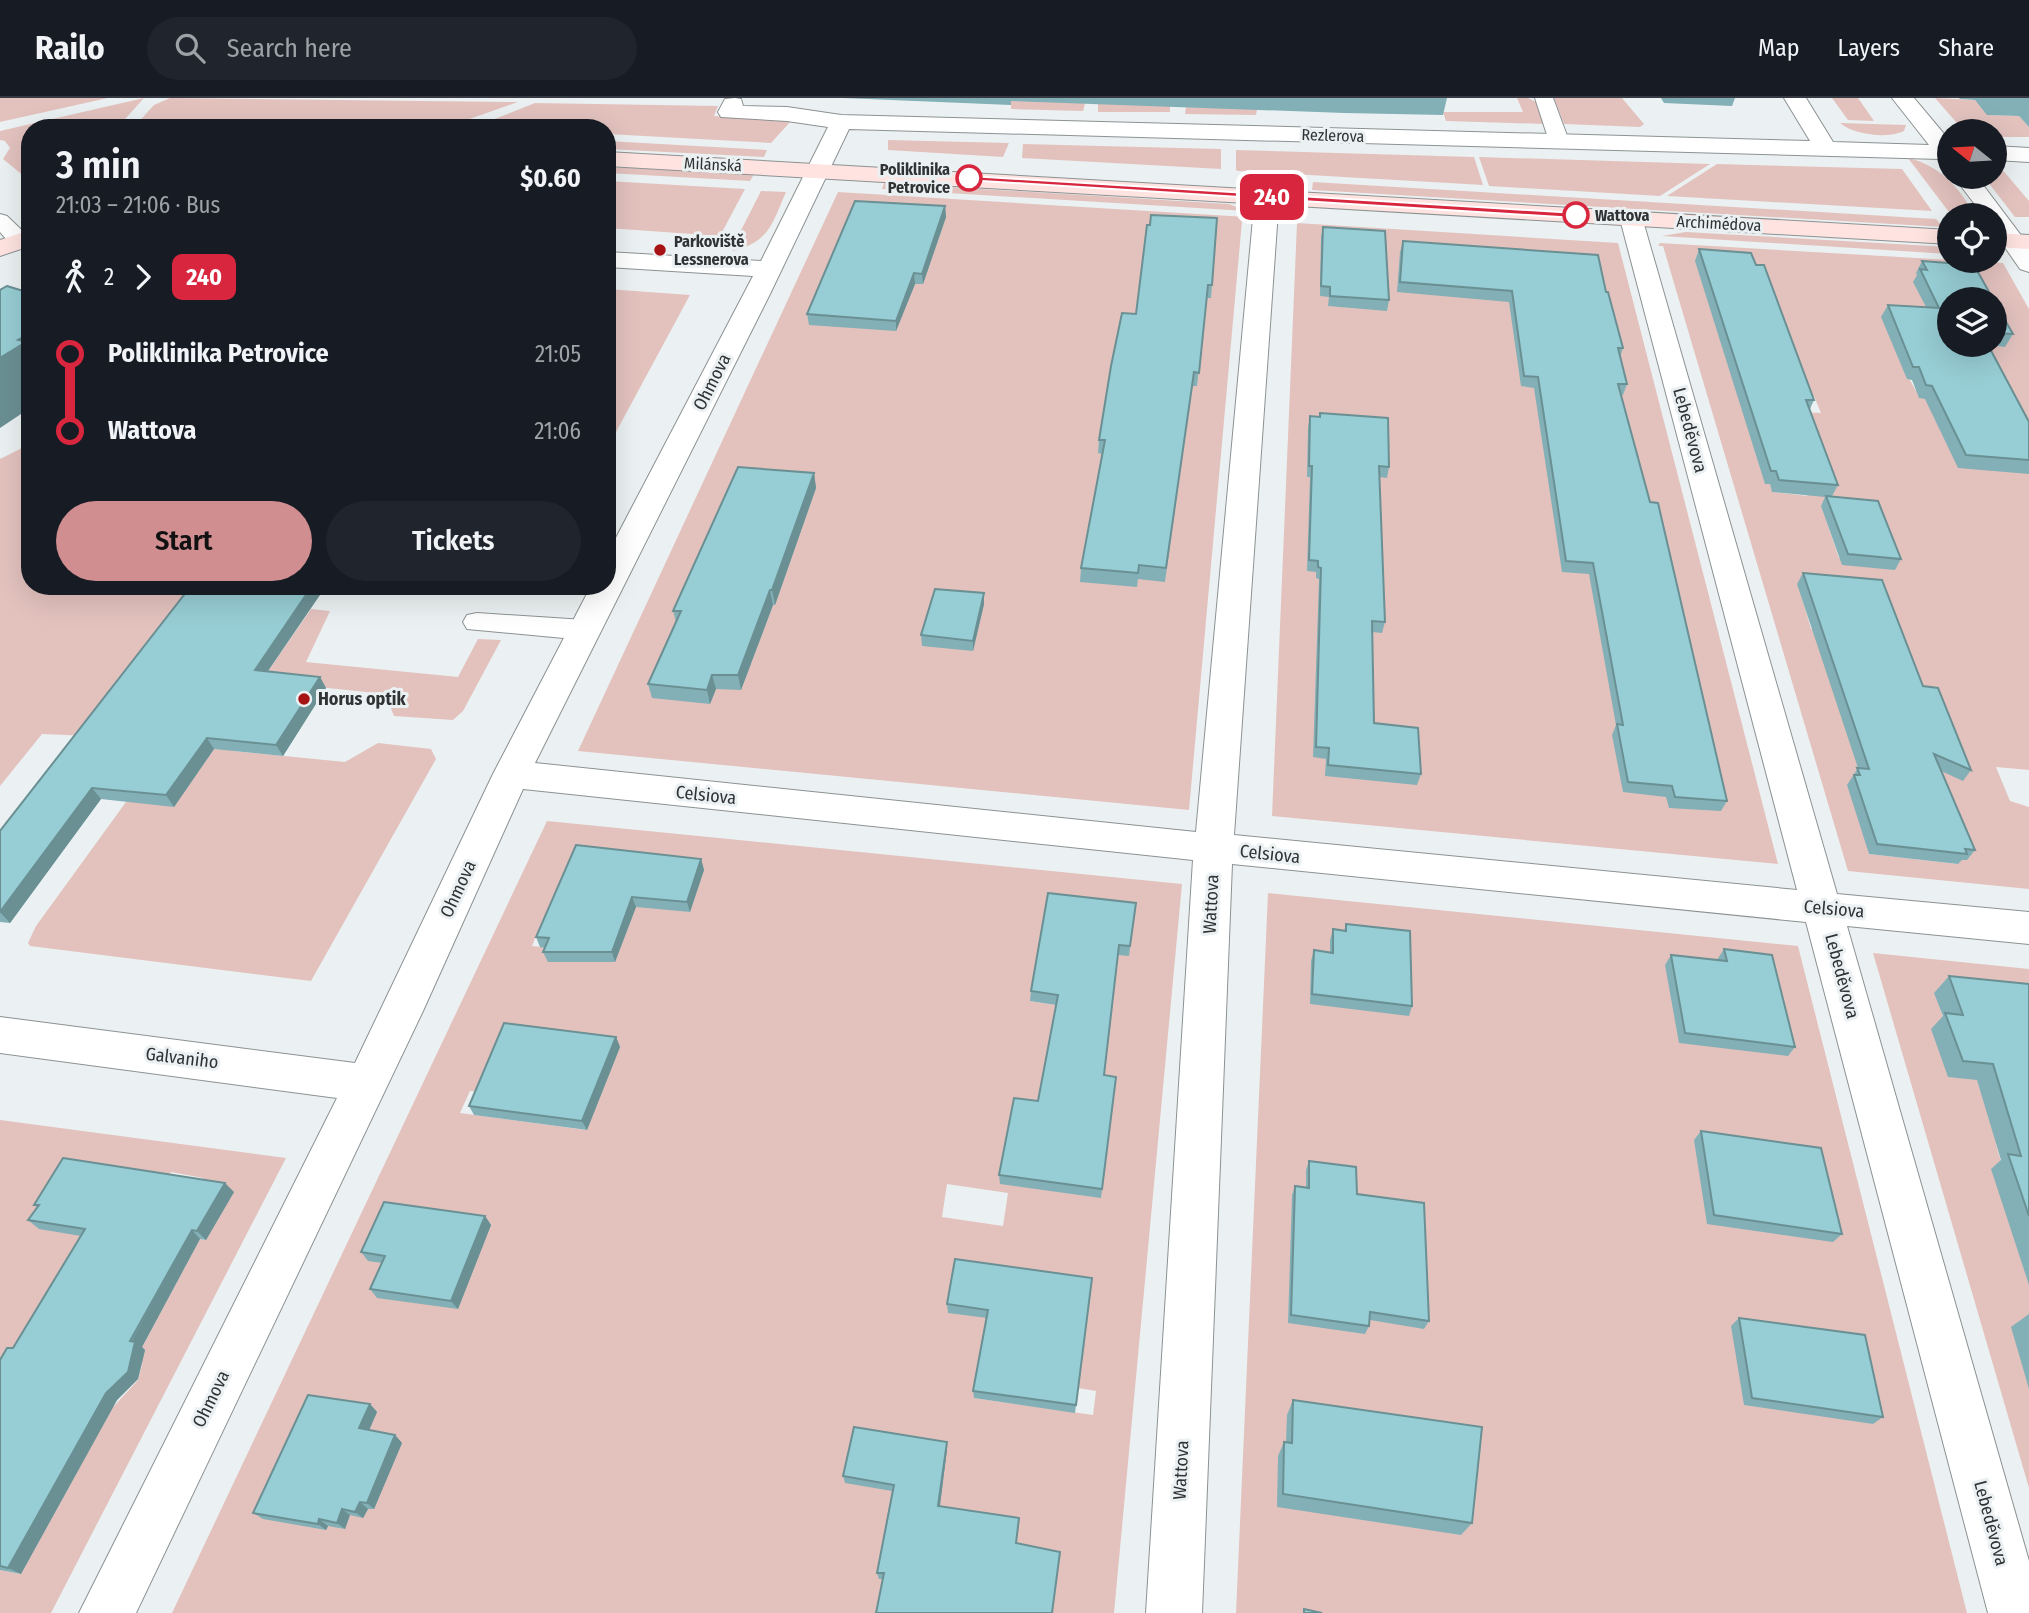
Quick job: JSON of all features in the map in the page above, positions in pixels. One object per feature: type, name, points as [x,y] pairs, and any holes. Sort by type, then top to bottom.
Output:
[{"type":"street","points":[[1795,98],[1824,146]]},
{"type":"street","name":"Rezlerova","points":[[1903,98],[1937,140]]},
{"type":"street","name":"Rezlerova","points":[[734,101],[729,112],[787,114],[841,121],[1781,148],[1824,146],[1937,152]]},
{"type":"street","points":[[818,169],[841,121]]},
{"type":"street","points":[[2007,154],[2029,155]]},
{"type":"street","name":"Milánská","points":[[616,159],[818,169]]},
{"type":"street","name":"Archimédova","points":[[818,169],[1937,236]]},
{"type":"street","name":"Ohmova","points":[[616,569],[818,169]]},
{"type":"street","points":[[1974,189],[1986,203]]},
{"type":"street","name":"Wattova","points":[[1174,1613],[1214,848],[1267,197]]},
{"type":"street","name":"Lebeděvova","points":[[1632,219],[1824,908],[2016,1613]]},
{"type":"street","points":[[2013,241],[2029,264]]},
{"type":"street","points":[[616,259],[769,269]]},
{"type":"street","name":"Ohmova","points":[[107,1613],[364,1083],[402,1011],[511,774],[603,595]]},
{"type":"street","name":"Celsiova","points":[[511,774],[1214,848],[2029,928]]},
{"type":"street","name":"Galvaniho","points":[[0,1035],[364,1083]]},
{"type":"lane","points":[[1544,98],[1559,141]]},
{"type":"lane","points":[[0,220],[17,242]]},
{"type":"lane","points":[[477,622],[585,630]]},
{"type":"shaded area","points":[[0,98],[108,98],[0,122]]},
{"type":"shaded area","points":[[144,98],[125,119],[52,119]]},
{"type":"shaded area","points":[[170,98],[518,102],[470,119],[141,119],[154,105]]},
{"type":"shaded area","points":[[1517,98],[1528,98],[1538,103],[1545,124],[1446,121],[1443,112],[1523,112]]},
{"type":"shaded area","points":[[1554,98],[1622,98],[1644,124],[1640,127],[1564,124]]},
{"type":"shaded area","points":[[1832,98],[1858,98],[1874,121],[1848,120]]},
{"type":"shaded area","points":[[1935,98],[1975,100],[1988,115],[2019,116],[2029,127],[2029,137],[2007,137],[2007,119],[1953,119]]},
{"type":"shaded area","points":[[1011,100],[1086,100],[1083,111],[1011,109]]},
{"type":"shaded area","points":[[1098,102],[1170,102],[1170,112],[1098,112]]},
{"type":"shaded area","points":[[535,103],[718,106],[714,116],[792,120],[771,143],[616,134],[616,119],[495,119]]},
{"type":"shaded area","points":[[1186,107],[1257,109],[1256,115],[1185,114]]},
{"type":"shaded area","points":[[1840,123],[1906,125],[1904,131],[1880,135],[1862,133]]},
{"type":"shaded area","points":[[21,126],[21,174],[3,159],[10,148],[5,141],[0,140],[0,131]]},
{"type":"shaded area","points":[[888,140],[1009,143],[1003,157],[888,150]]},
{"type":"shaded area","points":[[616,142],[767,150],[764,157],[616,149]]},
{"type":"shaded area","points":[[1023,144],[1221,149],[1221,169],[1022,158]]},
{"type":"shaded area","points":[[1236,150],[1474,157],[1483,185],[1238,171]]},
{"type":"shaded area","points":[[1479,157],[1710,164],[1660,196],[1489,186]]},
{"type":"shaded area","points":[[1908,158],[1937,171],[1937,189],[1957,189],[1967,203],[1942,203]]},
{"type":"shaded area","points":[[1717,164],[1902,169],[1932,211],[1667,196]]},
{"type":"shaded area","points":[[616,167],[754,174],[750,181],[616,174]]},
{"type":"shaded area","points":[[2007,175],[2029,201],[2029,217],[2015,217],[2007,203],[1993,189],[2007,189]]},
{"type":"shaded area","points":[[616,182],[745,189],[720,236],[616,229]]},
{"type":"shaded area","points":[[1313,182],[1936,219],[1937,227],[1312,190]]},
{"type":"shaded area","points":[[884,183],[1229,204],[1247,211],[882,189]]},
{"type":"shaded area","points":[[761,191],[786,192],[768,230],[755,242],[733,251],[732,248]]},
{"type":"shaded area","points":[[838,192],[1247,217],[1242,221],[1189,810],[578,751]]},
{"type":"shaded area","points":[[1297,223],[1618,243],[1778,864],[1272,816]]},
{"type":"shaded area","points":[[1686,232],[1937,246],[1937,253],[1662,236]]},
{"type":"shaded area","points":[[1660,243],[1937,259],[1937,273],[2007,273],[2007,270],[2029,309],[2029,770],[1996,767],[2010,801],[2029,807],[2029,889],[1848,871],[1663,246],[1658,246]],"holes":[[[1902,366],[1950,401],[1920,398]],[[1790,394],[1814,396],[1821,413],[1768,410]],[[1755,451],[1808,496],[1773,492],[1770,484],[1765,483]],[[1826,520],[1869,561],[1839,558]],[[1798,584],[1893,637],[1811,629]],[[1852,786],[1958,864],[1869,854]]]},
{"type":"shaded area","points":[[616,290],[690,295],[616,432]]},
{"type":"shaded area","points":[[21,448],[21,595],[216,595],[90,736],[42,734],[0,786],[0,459]]},
{"type":"shaded area","points":[[311,609],[330,611],[306,662],[458,677],[478,639],[501,640],[463,711],[453,720],[394,716],[385,694],[280,683],[257,687]]},
{"type":"shaded area","points":[[378,743],[431,749],[436,759],[311,981],[30,946],[28,943],[36,926],[126,802],[218,744],[233,751],[345,762]]},
{"type":"shaded area","points":[[547,821],[1182,884],[1114,1613],[1052,1613],[1059,1558],[886,1579],[879,1613],[172,1613]],"holes":[[[666,864],[704,868],[690,912],[625,898],[553,948],[532,946],[543,919],[552,920]],[[1134,913],[1118,955],[1112,1006],[1063,1006],[1030,1001]],[[470,1091],[484,1092],[586,1130],[460,1113]],[[947,1184],[1008,1193],[1003,1226],[942,1217]],[[491,1225],[392,1265],[368,1260]],[[988,1319],[1078,1388],[1096,1391],[1093,1415],[974,1398]]]},
{"type":"shaded area","points":[[1268,893],[1798,946],[1967,1613],[1236,1613]]},
{"type":"shaded area","points":[[1873,953],[2029,969],[2029,1002],[1935,993],[1948,1031],[2029,1086],[1996,1144],[2029,1260],[2029,1488]]},
{"type":"shaded area","points":[[0,1120],[286,1158],[51,1613],[0,1613],[0,1570],[21,1574],[76,1474],[0,1461],[74,1401],[114,1406],[138,1380],[142,1365],[141,1349],[200,1239],[206,1240],[197,1187],[203,1178],[171,1172],[166,1182],[95,1238],[0,1387]]},
{"type":"building","points":[[855,201],[945,206],[922,274],[914,273],[896,321],[807,314]]},
{"type":"building","points":[[1151,215],[1217,218],[1212,285],[1208,285],[1199,373],[1194,372],[1166,568],[1139,565],[1138,573],[1081,568],[1105,440],[1099,440],[1111,366],[1122,313],[1136,314],[1147,225],[1150,225]]},
{"type":"building","points":[[1323,227],[1385,231],[1389,300],[1330,296],[1330,287],[1321,286]]},
{"type":"building","points":[[1403,241],[1598,255],[1623,348],[1618,348],[1627,384],[1618,384],[1650,502],[1658,503],[1727,801],[1675,797],[1672,786],[1628,782],[1617,724],[1623,725],[1593,563],[1566,561],[1538,377],[1524,376],[1512,291],[1400,282]]},
{"type":"building","points":[[1699,249],[1751,253],[1756,265],[1764,265],[1814,400],[1806,400],[1838,485],[1779,480],[1776,471],[1771,471]]},
{"type":"building","points":[[1922,261],[1937,262],[1937,273],[1978,273],[1986,287],[1937,287],[1937,304],[1920,269],[1927,270]]},
{"type":"building","points":[[7,286],[21,290],[21,338],[18,340],[21,341],[21,345],[0,358],[0,290]]},
{"type":"building","points":[[1888,305],[1937,308],[1937,357],[1994,357],[2029,422],[2029,460],[1966,455],[1932,386],[1926,385],[1919,367],[1913,367]]},
{"type":"building","points":[[1320,413],[1388,418],[1389,467],[1379,466],[1385,622],[1372,621],[1374,723],[1418,728],[1421,774],[1328,765],[1329,748],[1316,747],[1321,568],[1318,567],[1318,561],[1309,560],[1312,466],[1309,466],[1310,416],[1320,417]]},
{"type":"building","points":[[738,467],[814,473],[738,675],[712,675],[707,690],[648,684],[681,611],[673,611]]},
{"type":"building","points":[[1826,496],[1878,501],[1901,559],[1848,554]]},
{"type":"building","points":[[1803,573],[1882,580],[1923,686],[1938,688],[1971,770],[1934,754],[1975,850],[1965,849],[1967,854],[1877,844],[1854,775],[1860,775],[1857,768],[1869,769]]},
{"type":"building","points":[[935,589],[984,593],[973,641],[921,635]]},
{"type":"building","points":[[184,595],[306,595],[255,670],[320,677],[276,745],[207,738],[166,795],[92,788],[0,912],[0,831]]},
{"type":"building","points":[[576,845],[701,859],[687,902],[632,897],[612,952],[543,952],[549,938],[536,937]]},
{"type":"building","points":[[1048,893],[1136,903],[1130,946],[1119,945],[1104,1075],[1116,1077],[1102,1189],[999,1175],[1014,1098],[1038,1101],[1058,995],[1031,991]]},
{"type":"building","points":[[1346,924],[1410,931],[1412,1006],[1312,994],[1314,950],[1333,953],[1333,929],[1346,931]]},
{"type":"building","points":[[1724,949],[1772,955],[1795,1047],[1685,1033],[1671,955],[1727,961]]},
{"type":"building","points":[[1949,976],[2029,984],[2029,1216],[2008,1154],[2021,1156],[1993,1064],[1963,1061],[1945,1013],[1963,1015]]},
{"type":"building","points":[[504,1023],[616,1037],[582,1121],[469,1106]]},
{"type":"building","points":[[1701,1131],[1821,1148],[1842,1234],[1714,1215]]},
{"type":"building","points":[[63,1158],[225,1183],[197,1231],[192,1230],[130,1341],[135,1342],[128,1372],[106,1393],[8,1568],[0,1566],[0,1360],[7,1348],[13,1348],[85,1229],[28,1220],[39,1205],[34,1205]]},
{"type":"building","points":[[1309,1161],[1356,1167],[1357,1194],[1424,1203],[1429,1321],[1370,1312],[1369,1326],[1291,1315],[1295,1186],[1309,1188]]},
{"type":"building","points":[[384,1202],[485,1216],[451,1301],[370,1289],[385,1256],[361,1252]]},
{"type":"building","points":[[955,1259],[1092,1278],[1076,1405],[973,1391],[988,1310],[947,1304]]},
{"type":"building","points":[[1739,1318],[1865,1335],[1883,1417],[1752,1398]]},
{"type":"building","points":[[308,1395],[370,1404],[359,1428],[395,1435],[367,1503],[360,1502],[355,1512],[342,1509],[337,1523],[319,1519],[318,1524],[253,1513]]},
{"type":"building","points":[[1293,1400],[1482,1427],[1472,1523],[1283,1494],[1284,1442],[1292,1443]]},
{"type":"building","points":[[854,1427],[947,1442],[938,1506],[1019,1518],[1016,1543],[1060,1552],[1052,1613],[876,1613],[884,1573],[877,1573],[894,1485],[843,1476]]},
{"type":"building","points":[[1304,1609],[1322,1613],[1304,1613]]},
{"type":"bus line","name":"240","points":[[969,178],[1576,215]]},
{"type":"place","name":"Poliklinika Petrovice","points":[[969,178]]},
{"type":"place","name":"Wattova","points":[[1576,215]]},
{"type":"place","name":"Parkoviště Lessnerova","points":[[660,250]]},
{"type":"place","name":"Horus optik","points":[[304,699]]}]
